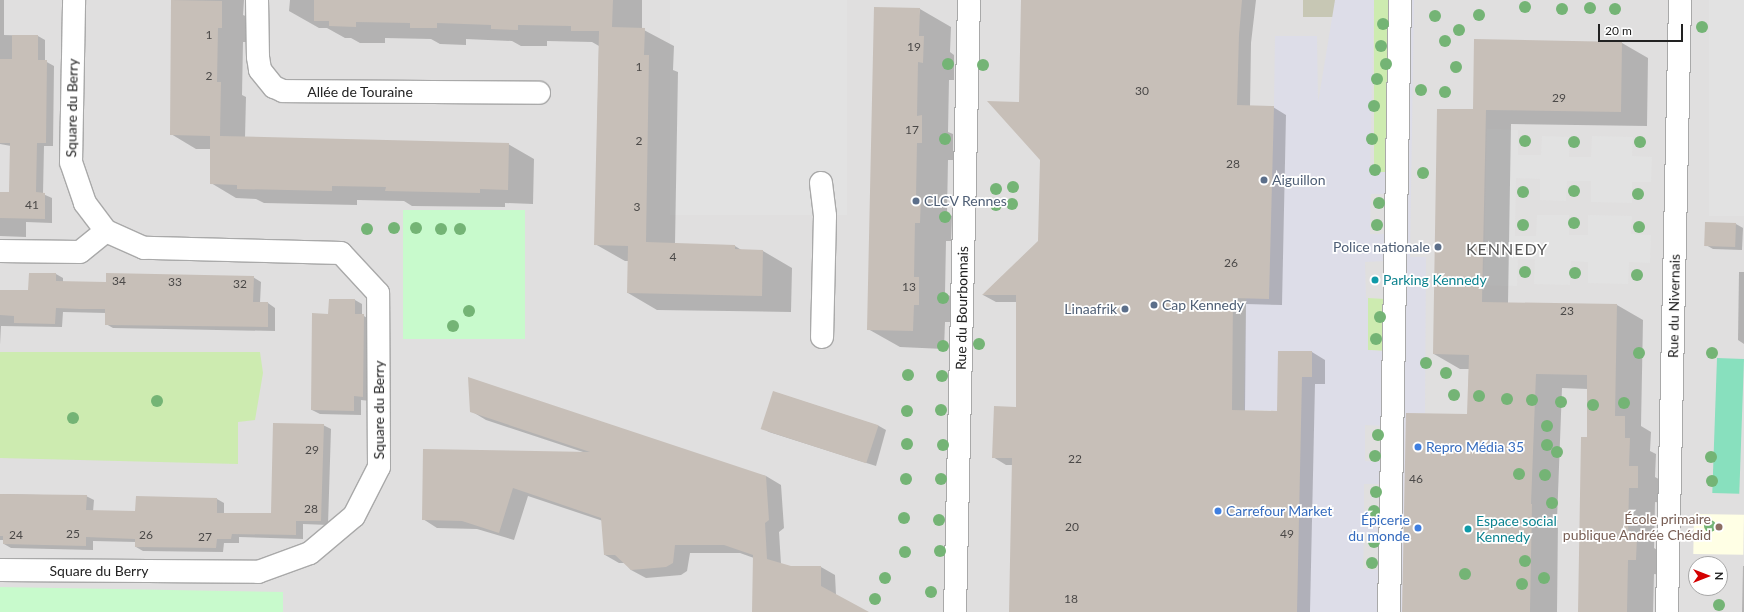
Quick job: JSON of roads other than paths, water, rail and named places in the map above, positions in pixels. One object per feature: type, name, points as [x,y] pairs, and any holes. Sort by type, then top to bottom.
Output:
[{"type":"street","name":"Square du Berry","points":[[0,570],[258,572],[310,553],[354,516],[379,467],[378,293],[341,253],[144,248],[106,231],[85,203],[71,162],[74,0]]},
{"type":"street","name":"Allée de Touraine","points":[[257,0],[258,56],[260,70],[274,87],[283,91],[538,93]]},
{"type":"street","points":[[1389,612],[1400,0]]},
{"type":"street","name":"Rue du Nivernais","points":[[1667,612],[1680,0]]},
{"type":"street","name":"Rue du Bourbonnais","points":[[955,612],[968,1]]},
{"type":"street","points":[[821,183],[825,216],[822,336]]},
{"type":"street","points":[[0,252],[80,252],[106,231]]},
{"type":"place","name":"Aiguillon","points":[[1264,180]]},
{"type":"place","name":"CLCV Rennes","points":[[916,201]]},
{"type":"place","name":"Police nationale","points":[[1438,247]]},
{"type":"place","name":"Parking Kennedy","points":[[1375,280]]},
{"type":"place","name":"Cap Kennedy","points":[[1154,305]]},
{"type":"place","name":"Linaafrik","points":[[1125,309]]},
{"type":"place","name":"Repro Média 35","points":[[1418,447]]},
{"type":"place","name":"Carrefour Market","points":[[1218,511]]},
{"type":"place","name":"École primaire publique Andrée Chédid","points":[[1719,527]]},
{"type":"place","name":"Épicerie du monde","points":[[1418,528]]},
{"type":"place","name":"Espace social Kennedy","points":[[1468,529]]},
{"type":"district","name":"KENNEDY","points":[[1507,249]]}]
